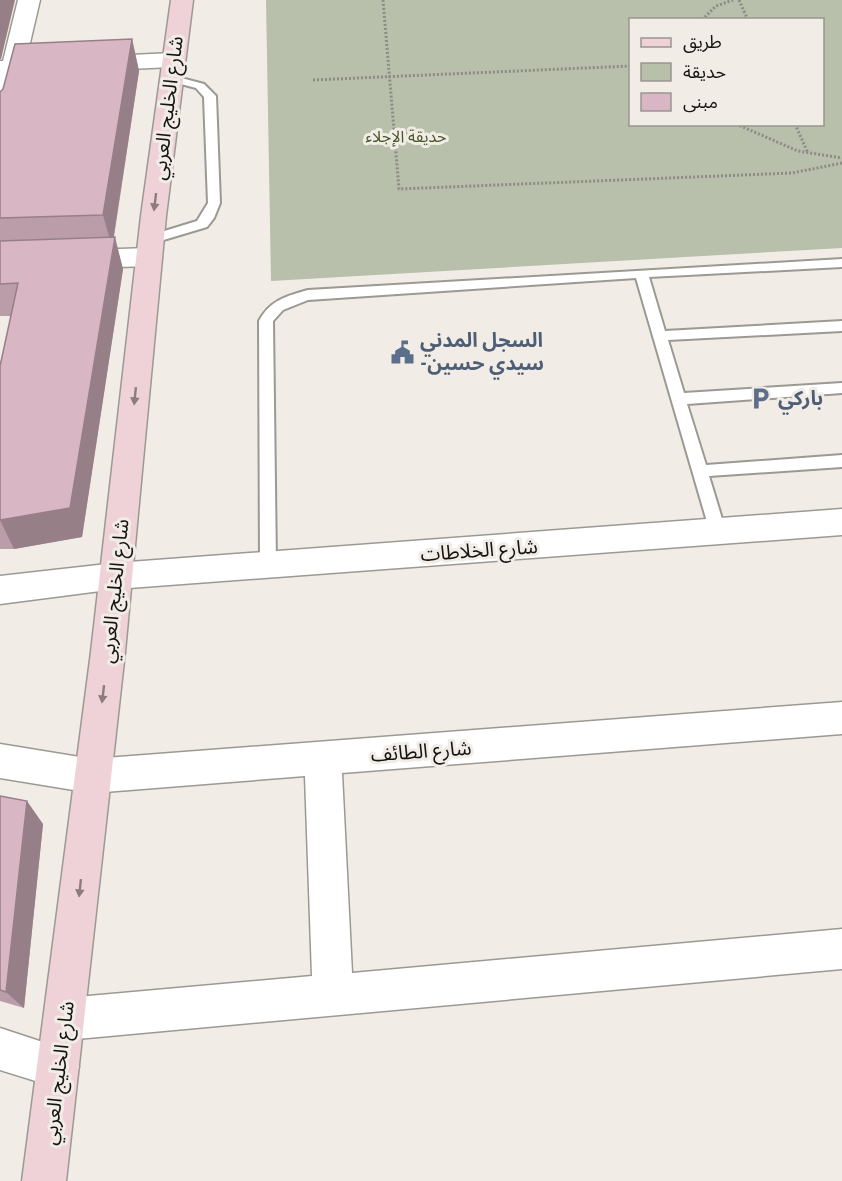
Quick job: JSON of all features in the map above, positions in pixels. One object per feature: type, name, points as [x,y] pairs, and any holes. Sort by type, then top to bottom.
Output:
[{"type":"main road","name":"شارع الخليج العربي","points":[[44,1181],[66,1019],[92,776],[117,576],[150,248],[171,69],[182,0]]},
{"type":"street","points":[[0,120],[7,67],[29,0]]},
{"type":"street","points":[[7,67],[171,69]]},
{"type":"street","points":[[0,262],[150,248]]},
{"type":"street","name":"شارع الخلاطات","points":[[0,591],[117,576],[842,522]]},
{"type":"street","name":"شارع الطائف","points":[[0,761],[92,776],[842,718]]},
{"type":"street","points":[[323,758],[333,995]]},
{"type":"street","points":[[66,1019],[842,949]]},
{"type":"street","points":[[0,1049],[58,1066]]},
{"type":"lane","points":[[150,248],[202,224],[208,218],[214,203],[210,96],[200,86],[171,69]]},
{"type":"lane","points":[[268,565],[266,321],[270,312],[278,306],[308,295],[641,273],[842,263]]},
{"type":"lane","points":[[641,273],[718,532]]},
{"type":"lane","points":[[660,336],[842,326]]},
{"type":"lane","points":[[679,399],[842,388]]},
{"type":"lane","points":[[700,471],[842,460]]},
{"type":"path","points":[[383,0],[399,189],[792,173],[842,163]]},
{"type":"path","points":[[704,18],[716,6],[733,0]]},
{"type":"path","points":[[739,0],[747,18]]},
{"type":"path","points":[[313,80],[629,66]]},
{"type":"path","points":[[739,126],[757,135],[808,153],[842,158]]},
{"type":"path","points":[[796,126],[808,153]]},
{"type":"green space","name":"حديقة الإجلاء","points":[[266,0],[842,0],[842,248],[271,281]]},
{"type":"building","points":[[132,39],[103,215],[0,218],[0,92],[3,89],[15,44]]},
{"type":"building","points":[[115,237],[70,508],[0,520],[0,366],[18,283],[0,284],[0,241]]},
{"type":"building","points":[[0,796],[27,801],[6,992],[0,990]]},
{"type":"place","name":"السجل المدني -سيدي حسين","points":[[402,352]]},
{"type":"place","name":"باركي","points":[[760,398]]}]
